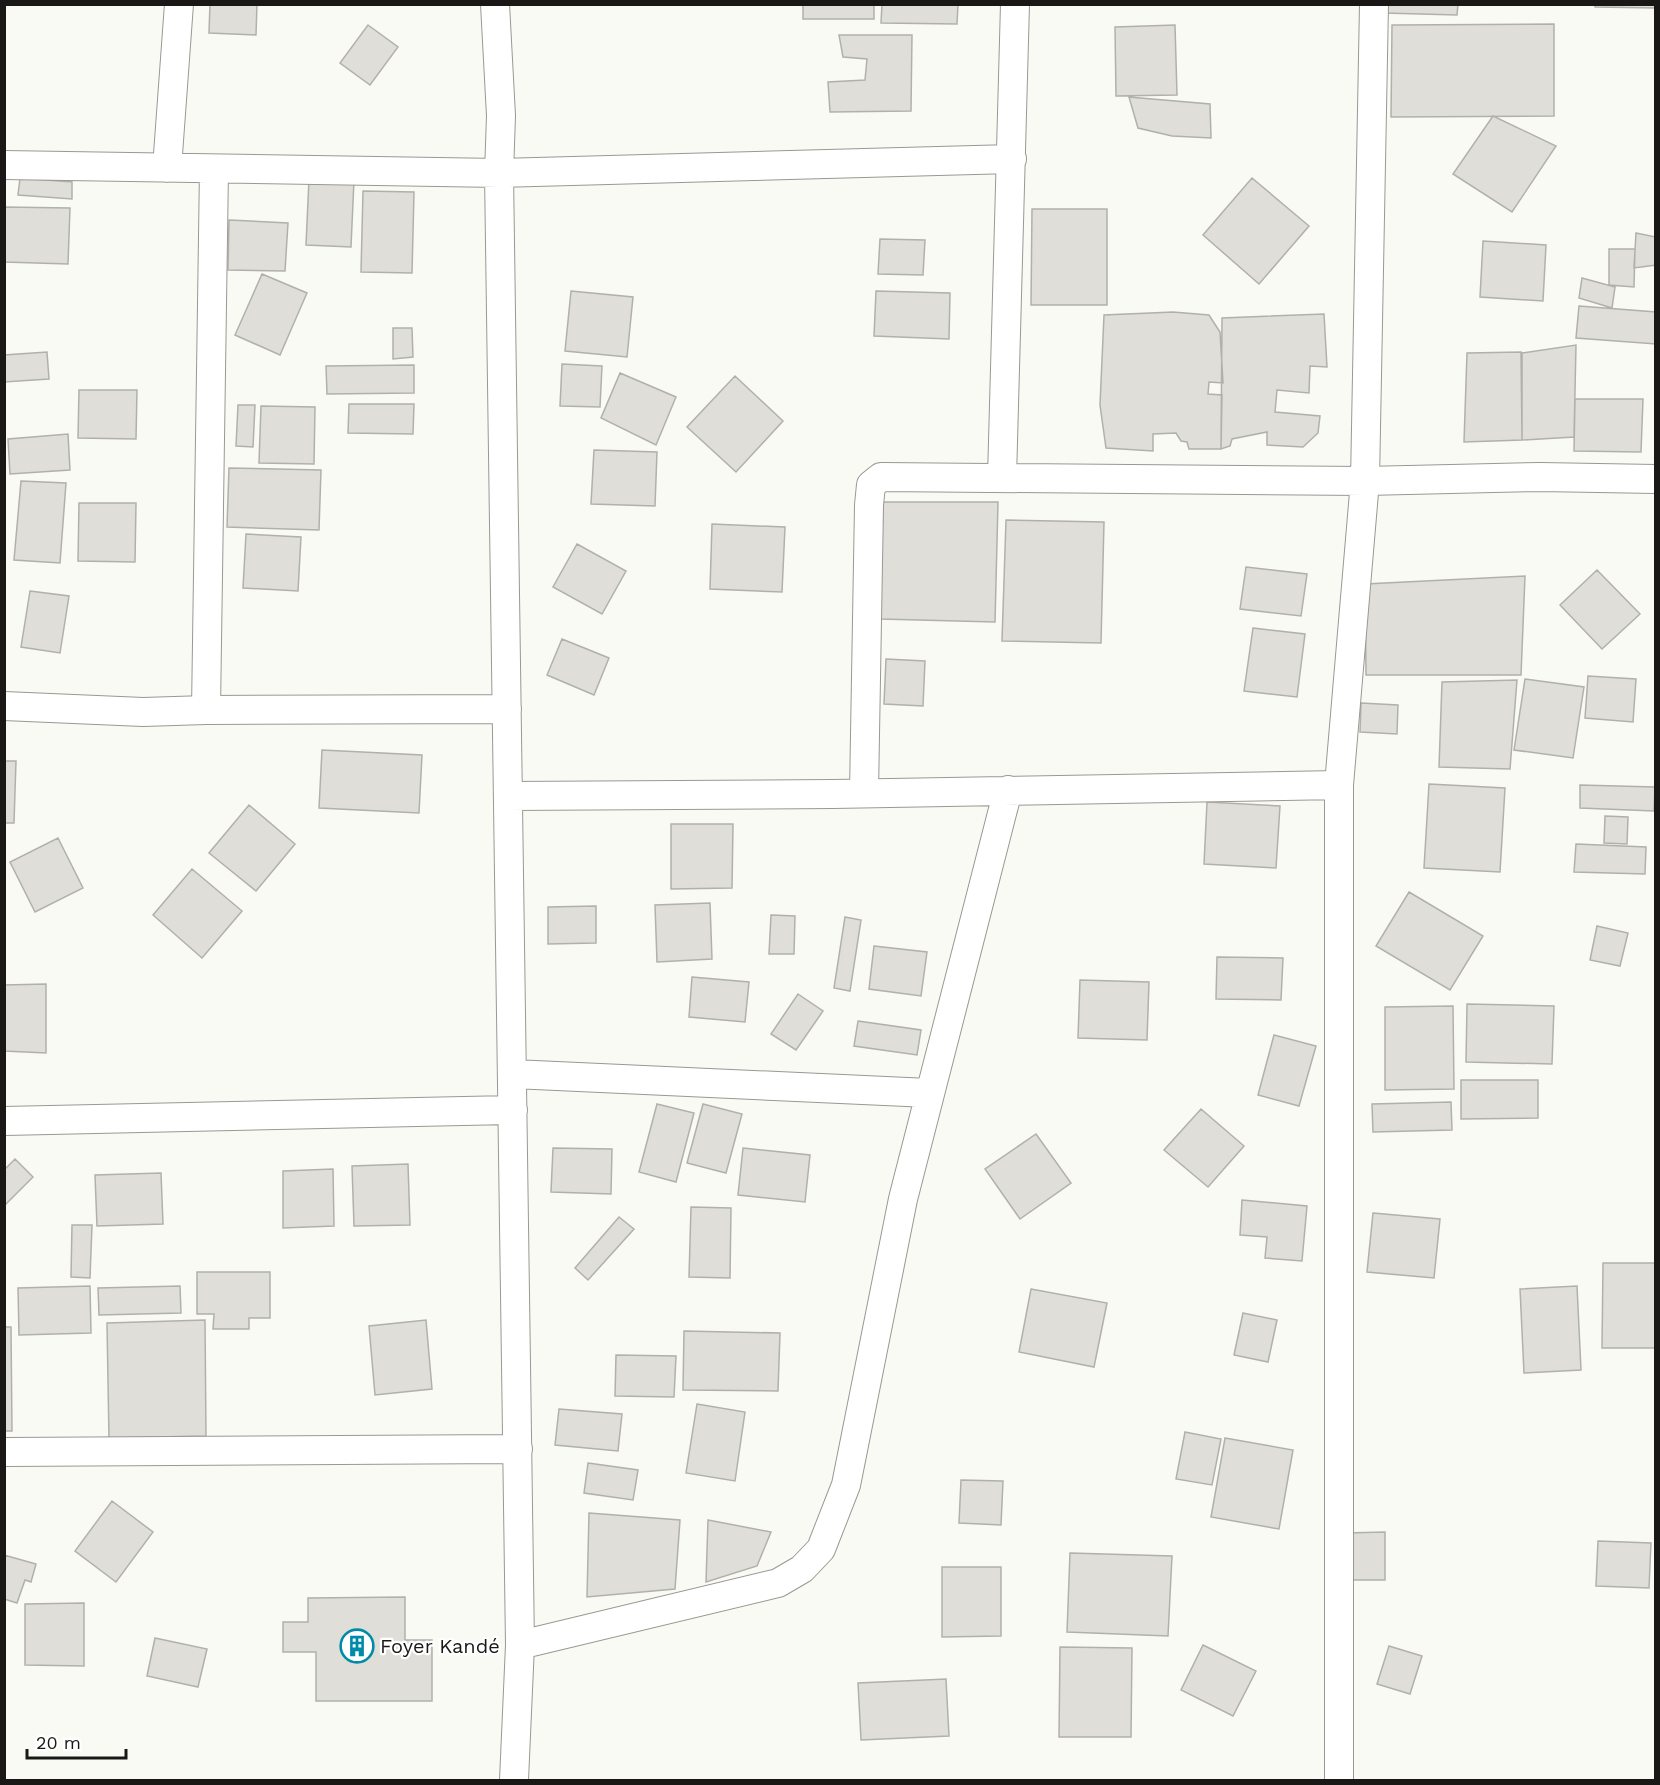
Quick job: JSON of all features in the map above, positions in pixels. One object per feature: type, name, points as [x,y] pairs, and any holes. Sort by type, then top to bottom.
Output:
[{"type":"street","points":[[167,168],[179,4]]},
{"type":"street","points":[[495,4],[501,116],[499,173],[518,1449],[520,1645],[514,1780]]},
{"type":"street","points":[[1002,478],[1015,4]]},
{"type":"street","points":[[1340,1780],[1339,785],[1365,481],[1374,4]]},
{"type":"street","points":[[4,165],[499,173],[1012,159]]},
{"type":"street","points":[[206,710],[214,169]]},
{"type":"street","points":[[864,793],[870,485],[881,477],[1365,481],[1540,477],[1656,479]]},
{"type":"street","points":[[4,706],[143,712],[507,709]]},
{"type":"street","points":[[508,796],[1339,785]]},
{"type":"street","points":[[520,1645],[778,1583],[802,1569],[820,1549],[846,1485],[903,1200],[1008,790]]},
{"type":"street","points":[[513,1074],[929,1093]]},
{"type":"street","points":[[4,1121],[513,1110]]},
{"type":"street","points":[[4,1452],[518,1449]]},
{"type":"building","points":[[210,4],[257,4],[256,35],[209,33]]},
{"type":"building","points":[[803,4],[874,4],[874,19],[803,19]]},
{"type":"building","points":[[882,4],[958,4],[957,24],[881,23]]},
{"type":"building","points":[[1384,4],[1458,4],[1457,15],[1383,13]]},
{"type":"building","points":[[1595,4],[1656,4],[1656,8],[1595,7]]},
{"type":"building","points":[[1554,24],[1554,116],[1391,117],[1392,25]]},
{"type":"building","points":[[368,25],[398,47],[370,85],[340,63]]},
{"type":"building","points":[[1175,25],[1177,95],[1116,96],[1115,27]]},
{"type":"building","points":[[839,35],[912,35],[911,111],[830,112],[828,82],[865,80],[867,59],[843,57]]},
{"type":"building","points":[[1129,97],[1210,104],[1211,138],[1172,136],[1138,128]]},
{"type":"building","points":[[1493,116],[1556,146],[1512,212],[1453,174]]},
{"type":"building","points":[[20,178],[72,182],[72,199],[18,195]]},
{"type":"building","points":[[1252,178],[1309,226],[1259,284],[1203,235]]},
{"type":"building","points":[[309,179],[354,180],[351,247],[306,245]]},
{"type":"building","points":[[363,191],[414,192],[412,273],[361,272]]},
{"type":"building","points":[[4,207],[70,208],[68,264],[4,262]]},
{"type":"building","points":[[1032,209],[1107,209],[1107,305],[1031,305]]},
{"type":"building","points":[[229,220],[288,223],[285,271],[228,270]]},
{"type":"building","points":[[1636,233],[1656,237],[1656,265],[1634,268]]},
{"type":"building","points":[[880,239],[925,240],[923,275],[878,274]]},
{"type":"building","points":[[1483,241],[1546,245],[1543,301],[1480,297]]},
{"type":"building","points":[[1609,249],[1635,249],[1634,287],[1609,285]]},
{"type":"building","points":[[262,274],[307,293],[280,355],[235,335]]},
{"type":"building","points":[[1582,278],[1615,287],[1612,308],[1579,298]]},
{"type":"building","points":[[571,291],[633,297],[627,357],[565,351]]},
{"type":"building","points":[[876,291],[950,293],[949,339],[874,336]]},
{"type":"building","points":[[1579,306],[1656,312],[1656,344],[1576,338]]},
{"type":"building","points":[[1173,312],[1209,315],[1220,332],[1223,383],[1209,382],[1208,394],[1222,395],[1221,449],[1189,449],[1187,442],[1181,441],[1176,433],[1153,434],[1153,451],[1106,448],[1100,405],[1104,315]]},
{"type":"building","points":[[1324,314],[1327,367],[1310,366],[1309,393],[1277,390],[1275,412],[1320,416],[1318,433],[1303,447],[1267,445],[1267,432],[1232,439],[1230,446],[1221,449],[1222,318]]},
{"type":"building","points":[[393,328],[412,328],[413,357],[393,359]]},
{"type":"building","points":[[1576,345],[1574,437],[1522,440],[1522,353]]},
{"type":"building","points":[[47,352],[49,379],[4,382],[4,355]]},
{"type":"building","points":[[1521,352],[1522,440],[1464,442],[1467,353]]},
{"type":"building","points":[[562,364],[602,366],[600,407],[560,406]]},
{"type":"building","points":[[414,365],[414,393],[327,394],[326,366]]},
{"type":"building","points":[[620,373],[676,397],[656,445],[601,418]]},
{"type":"building","points":[[735,376],[783,421],[736,472],[687,427]]},
{"type":"building","points":[[79,390],[137,390],[136,439],[78,438]]},
{"type":"building","points":[[1575,399],[1643,399],[1641,452],[1574,451]]},
{"type":"building","points":[[349,404],[414,404],[413,434],[348,433]]},
{"type":"building","points":[[238,405],[255,405],[253,447],[236,446]]},
{"type":"building","points":[[261,406],[315,407],[314,464],[259,463]]},
{"type":"building","points":[[68,434],[70,470],[10,474],[8,439]]},
{"type":"building","points":[[594,450],[657,452],[655,506],[591,504]]},
{"type":"building","points":[[229,468],[321,470],[319,530],[227,527]]},
{"type":"building","points":[[21,481],[66,483],[60,563],[14,560]]},
{"type":"building","points":[[883,502],[998,502],[995,622],[880,619]]},
{"type":"building","points":[[79,503],[136,503],[135,562],[78,561]]},
{"type":"building","points":[[1006,520],[1104,522],[1101,643],[1002,641]]},
{"type":"building","points":[[712,524],[785,527],[782,592],[710,589]]},
{"type":"building","points":[[246,534],[301,537],[298,591],[243,588]]},
{"type":"building","points":[[577,544],[626,571],[602,614],[553,587]]},
{"type":"building","points":[[1246,567],[1307,574],[1301,616],[1240,609]]},
{"type":"building","points":[[1597,570],[1640,614],[1602,649],[1560,605]]},
{"type":"building","points":[[1525,576],[1521,675],[1366,675],[1365,584]]},
{"type":"building","points":[[30,591],[69,596],[60,653],[21,647]]},
{"type":"building","points":[[1253,628],[1305,634],[1297,697],[1244,691]]},
{"type":"building","points":[[562,639],[609,658],[594,695],[547,675]]},
{"type":"building","points":[[886,659],[925,661],[923,706],[884,704]]},
{"type":"building","points":[[1588,676],[1636,679],[1633,722],[1585,718]]},
{"type":"building","points":[[1525,679],[1584,687],[1573,758],[1514,750]]},
{"type":"building","points":[[1517,680],[1510,769],[1439,767],[1442,682]]},
{"type":"building","points":[[1361,703],[1398,705],[1397,734],[1360,732]]},
{"type":"building","points":[[322,750],[422,755],[419,813],[319,808]]},
{"type":"building","points":[[4,761],[16,761],[14,823],[4,823]]},
{"type":"building","points":[[1429,784],[1505,788],[1500,872],[1424,868]]},
{"type":"building","points":[[1580,785],[1655,787],[1654,811],[1580,808]]},
{"type":"building","points":[[1207,802],[1280,806],[1276,868],[1204,864]]},
{"type":"building","points":[[249,805],[295,844],[256,891],[209,853]]},
{"type":"building","points":[[1605,816],[1628,817],[1627,844],[1604,843]]},
{"type":"building","points":[[671,824],[733,824],[732,888],[671,889]]},
{"type":"building","points":[[58,838],[83,888],[35,912],[10,862]]},
{"type":"building","points":[[1576,844],[1646,847],[1645,874],[1574,872]]},
{"type":"building","points":[[192,869],[242,911],[202,958],[153,915]]},
{"type":"building","points":[[1409,892],[1483,936],[1450,990],[1376,946]]},
{"type":"building","points":[[710,903],[712,959],[657,962],[655,905]]},
{"type":"building","points":[[596,906],[596,943],[548,944],[548,907]]},
{"type":"building","points":[[771,915],[795,916],[794,954],[769,954]]},
{"type":"building","points":[[845,917],[861,920],[850,991],[834,988]]},
{"type":"building","points":[[1597,926],[1628,933],[1620,966],[1590,960]]},
{"type":"building","points":[[874,946],[927,952],[921,996],[869,989]]},
{"type":"building","points":[[1217,957],[1283,958],[1281,1000],[1216,999]]},
{"type":"building","points":[[692,977],[749,982],[745,1022],[689,1017]]},
{"type":"building","points":[[1080,980],[1149,982],[1147,1040],[1078,1038]]},
{"type":"building","points":[[46,984],[46,1053],[4,1051],[4,985]]},
{"type":"building","points":[[798,994],[823,1011],[796,1050],[771,1034]]},
{"type":"building","points":[[1467,1004],[1554,1006],[1552,1064],[1466,1062]]},
{"type":"building","points":[[1453,1006],[1454,1089],[1385,1090],[1385,1007]]},
{"type":"building","points":[[858,1021],[921,1030],[917,1055],[854,1046]]},
{"type":"building","points":[[1274,1035],[1316,1046],[1299,1106],[1258,1095]]},
{"type":"building","points":[[1461,1080],[1538,1080],[1538,1118],[1461,1119]]},
{"type":"building","points":[[1451,1102],[1452,1130],[1373,1132],[1372,1104]]},
{"type":"building","points":[[657,1104],[694,1113],[676,1182],[639,1172]]},
{"type":"building","points":[[703,1104],[742,1114],[726,1173],[687,1163]]},
{"type":"building","points":[[1201,1109],[1244,1146],[1208,1187],[1164,1150]]},
{"type":"building","points":[[1036,1134],[1071,1183],[1020,1219],[985,1169]]},
{"type":"building","points":[[553,1148],[612,1149],[611,1194],[551,1192]]},
{"type":"building","points":[[743,1148],[810,1155],[805,1202],[738,1195]]},
{"type":"building","points":[[15,1159],[33,1177],[4,1206],[4,1170]]},
{"type":"building","points":[[408,1164],[410,1225],[354,1226],[352,1166]]},
{"type":"building","points":[[333,1169],[334,1226],[283,1228],[283,1171]]},
{"type":"building","points":[[161,1173],[163,1224],[97,1226],[95,1175]]},
{"type":"building","points":[[1242,1200],[1307,1206],[1302,1261],[1265,1258],[1267,1237],[1240,1235]]},
{"type":"building","points":[[691,1207],[731,1208],[730,1278],[689,1277]]},
{"type":"building","points":[[1373,1213],[1440,1219],[1434,1278],[1367,1272]]},
{"type":"building","points":[[619,1217],[634,1229],[588,1280],[575,1268]]},
{"type":"building","points":[[72,1225],[92,1225],[90,1278],[71,1277]]},
{"type":"building","points":[[1603,1263],[1656,1263],[1656,1348],[1602,1348]]},
{"type":"building","points":[[197,1272],[270,1272],[270,1318],[249,1318],[249,1329],[213,1329],[214,1314],[197,1314]]},
{"type":"building","points":[[90,1286],[91,1333],[19,1335],[18,1288]]},
{"type":"building","points":[[180,1286],[181,1313],[99,1315],[98,1288]]},
{"type":"building","points":[[1577,1286],[1581,1370],[1524,1373],[1520,1289]]},
{"type":"building","points":[[1031,1289],[1107,1303],[1094,1367],[1019,1352]]},
{"type":"building","points":[[1243,1313],[1277,1320],[1268,1362],[1234,1355]]},
{"type":"building","points":[[205,1320],[206,1436],[109,1438],[107,1323]]},
{"type":"building","points":[[426,1320],[432,1389],[375,1395],[369,1326]]},
{"type":"building","points":[[4,1327],[11,1327],[12,1431],[4,1431]]},
{"type":"building","points":[[684,1331],[780,1333],[778,1391],[683,1390]]},
{"type":"building","points":[[616,1355],[676,1356],[674,1397],[615,1396]]},
{"type":"building","points":[[697,1404],[745,1412],[735,1481],[686,1473]]},
{"type":"building","points":[[559,1409],[622,1414],[618,1451],[555,1445]]},
{"type":"building","points":[[1185,1432],[1221,1439],[1212,1485],[1176,1479]]},
{"type":"building","points":[[1225,1438],[1293,1450],[1279,1529],[1211,1517]]},
{"type":"building","points":[[588,1463],[638,1470],[633,1500],[584,1493]]},
{"type":"building","points":[[961,1480],[1003,1481],[1001,1525],[959,1523]]},
{"type":"building","points":[[112,1501],[153,1532],[116,1582],[75,1551]]},
{"type":"building","points":[[589,1513],[680,1520],[675,1589],[587,1597]]},
{"type":"building","points":[[708,1520],[771,1532],[757,1566],[706,1582]]},
{"type":"building","points":[[1385,1532],[1385,1580],[1346,1580],[1345,1533]]},
{"type":"building","points":[[1598,1541],[1651,1543],[1649,1588],[1596,1586]]},
{"type":"building","points":[[1070,1553],[1172,1556],[1168,1636],[1067,1632]]},
{"type":"building","points":[[4,1555],[36,1564],[31,1582],[25,1580],[17,1603],[4,1599]]},
{"type":"building","points":[[942,1567],[1001,1567],[1001,1636],[942,1637]]},
{"type":"building","name":"Foyer Kandé","points":[[405,1597],[405,1640],[432,1640],[432,1701],[316,1701],[316,1652],[283,1652],[283,1622],[308,1622],[308,1598]]},
{"type":"building","points":[[84,1603],[84,1666],[25,1665],[25,1604]]},
{"type":"building","points":[[155,1638],[207,1649],[198,1687],[147,1676]]},
{"type":"building","points":[[1203,1645],[1256,1671],[1233,1716],[1181,1690]]},
{"type":"building","points":[[1389,1646],[1422,1656],[1410,1694],[1377,1684]]},
{"type":"building","points":[[1060,1647],[1132,1648],[1131,1737],[1059,1737]]},
{"type":"building","points":[[946,1679],[949,1736],[861,1740],[858,1683]]},
{"type":"place","name":"Foyer Kandé","points":[[357,1646]]}]
